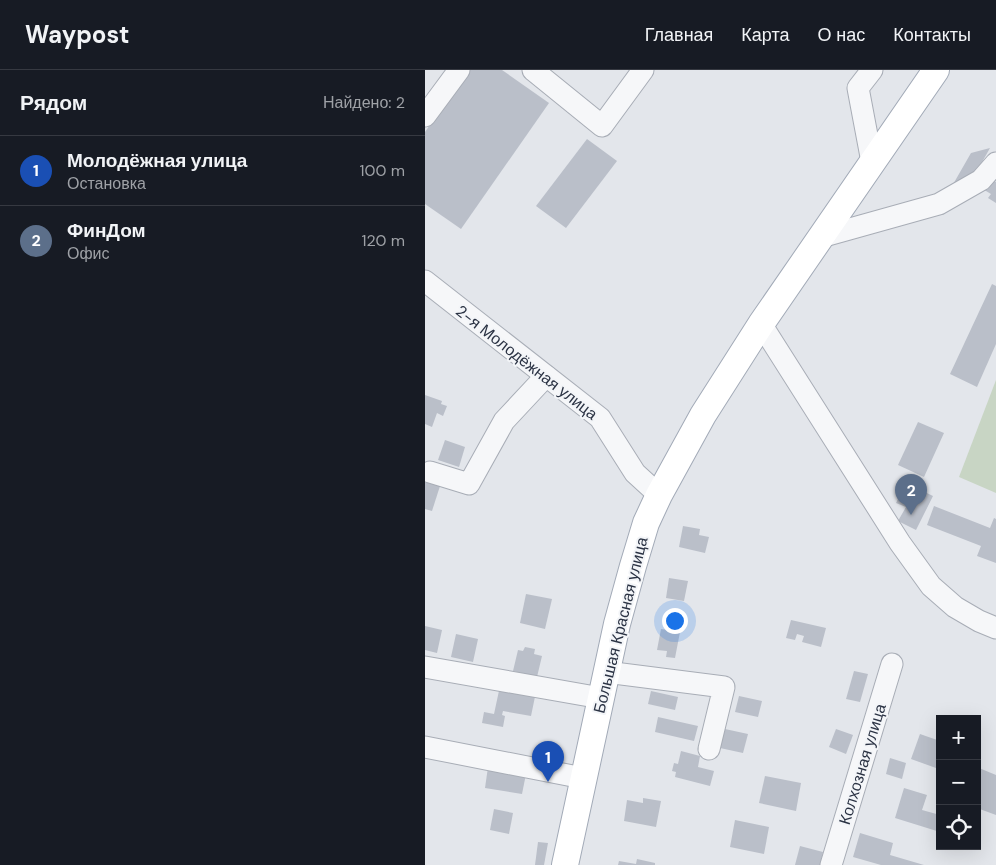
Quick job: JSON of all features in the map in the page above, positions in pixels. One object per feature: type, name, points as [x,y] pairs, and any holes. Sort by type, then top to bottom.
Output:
[{"type":"main road","name":"Большая Красная улица","points":[[565,865],[606,672],[633,566],[646,523],[659,495],[703,415],[761,324],[937,70]]},
{"type":"street","points":[[425,116],[459,70]]},
{"type":"street","points":[[533,70],[603,126],[643,70]]},
{"type":"street","points":[[872,70],[855,79],[873,162]]},
{"type":"street","points":[[821,237],[939,204],[981,180],[996,163]]},
{"type":"street","name":"2-я Молодёжная улица","points":[[425,281],[600,418],[635,473],[659,495]]},
{"type":"street","points":[[761,324],[900,543],[931,586],[955,607],[979,621],[996,628]]},
{"type":"street","points":[[430,472],[469,484],[504,421],[546,376]]},
{"type":"street","name":"Колхозная улица","points":[[831,865],[892,664]]},
{"type":"street","points":[[425,667],[601,698]]},
{"type":"street","points":[[606,672],[725,687],[709,750]]},
{"type":"street","points":[[425,747],[583,778]]},
{"type":"green space","points":[[996,380],[996,493],[959,477]]},
{"type":"building","points":[[468,70],[502,70],[549,103],[461,229],[425,204],[425,132]]},
{"type":"building","points":[[587,139],[617,161],[566,228],[536,206]]},
{"type":"building","points":[[990,148],[977,171],[996,182],[996,203],[988,198],[991,194],[971,182],[940,207],[971,153]]},
{"type":"building","points":[[992,284],[996,286],[996,344],[977,387],[950,374]]},
{"type":"building","points":[[425,395],[442,401],[441,404],[447,406],[443,416],[437,413],[432,427],[425,424]]},
{"type":"building","points":[[918,422],[944,433],[924,477],[898,465]]},
{"type":"building","points":[[445,440],[465,447],[459,467],[438,460]]},
{"type":"building","points":[[425,482],[440,486],[432,511],[425,509]]},
{"type":"building","points":[[906,483],[933,496],[916,530],[898,521],[906,507],[896,503]]},
{"type":"building","points":[[934,506],[990,528],[994,518],[996,519],[996,563],[977,556],[981,546],[927,525]]},
{"type":"building","points":[[683,526],[700,529],[699,535],[709,537],[705,553],[679,547]]},
{"type":"building","points":[[669,578],[688,581],[684,601],[666,598]]},
{"type":"building","points":[[526,594],[552,599],[545,629],[520,623]]},
{"type":"building","points":[[791,620],[826,628],[821,647],[802,642],[804,636],[797,634],[795,640],[786,638]]},
{"type":"building","points":[[425,626],[442,630],[437,653],[425,650]]},
{"type":"building","points":[[661,629],[680,632],[675,658],[666,657],[667,651],[657,650]]},
{"type":"building","points":[[456,634],[478,639],[473,662],[451,657]]},
{"type":"building","points":[[525,647],[535,649],[534,654],[542,656],[537,677],[513,671],[518,650],[523,651]]},
{"type":"building","points":[[854,671],[868,674],[860,702],[846,699]]},
{"type":"building","points":[[500,686],[537,687],[531,716],[503,711],[502,715],[505,716],[503,727],[482,723],[484,712],[494,714]]},
{"type":"building","points":[[651,691],[678,697],[675,710],[648,704]]},
{"type":"building","points":[[739,696],[762,701],[758,717],[735,712]]},
{"type":"building","points":[[658,717],[698,726],[694,741],[655,732]]},
{"type":"building","points":[[725,729],[748,734],[743,753],[720,748]]},
{"type":"building","points":[[836,729],[853,735],[846,754],[829,747]]},
{"type":"building","points":[[920,734],[936,740],[936,768],[911,759]]},
{"type":"building","points":[[681,751],[700,756],[698,767],[714,771],[710,786],[675,777],[676,772],[672,771],[674,763],[678,764]]},
{"type":"building","points":[[890,758],[906,763],[902,779],[886,774]]},
{"type":"building","points":[[488,767],[526,774],[522,794],[485,788]]},
{"type":"building","points":[[981,769],[996,775],[996,815],[981,809]]},
{"type":"building","points":[[765,776],[801,783],[796,811],[759,803]]},
{"type":"building","points":[[904,788],[927,795],[922,810],[936,814],[936,831],[895,818]]},
{"type":"building","points":[[643,798],[661,801],[656,827],[624,821],[627,800],[643,803]]},
{"type":"building","points":[[494,809],[513,813],[509,834],[490,830]]},
{"type":"building","points":[[735,820],[769,827],[764,854],[730,847]]},
{"type":"building","points":[[860,833],[893,843],[890,855],[924,865],[881,865],[853,857]]},
{"type":"building","points":[[538,842],[548,843],[544,865],[535,865]]},
{"type":"building","points":[[800,846],[823,852],[820,865],[795,865]]},
{"type":"building","points":[[637,859],[655,863],[655,865],[618,865],[619,861],[636,864]]},
{"type":"place","name":"ФинДом","points":[[911,515]]},
{"type":"place","name":"Молодёжная улица","points":[[548,782]]}]
